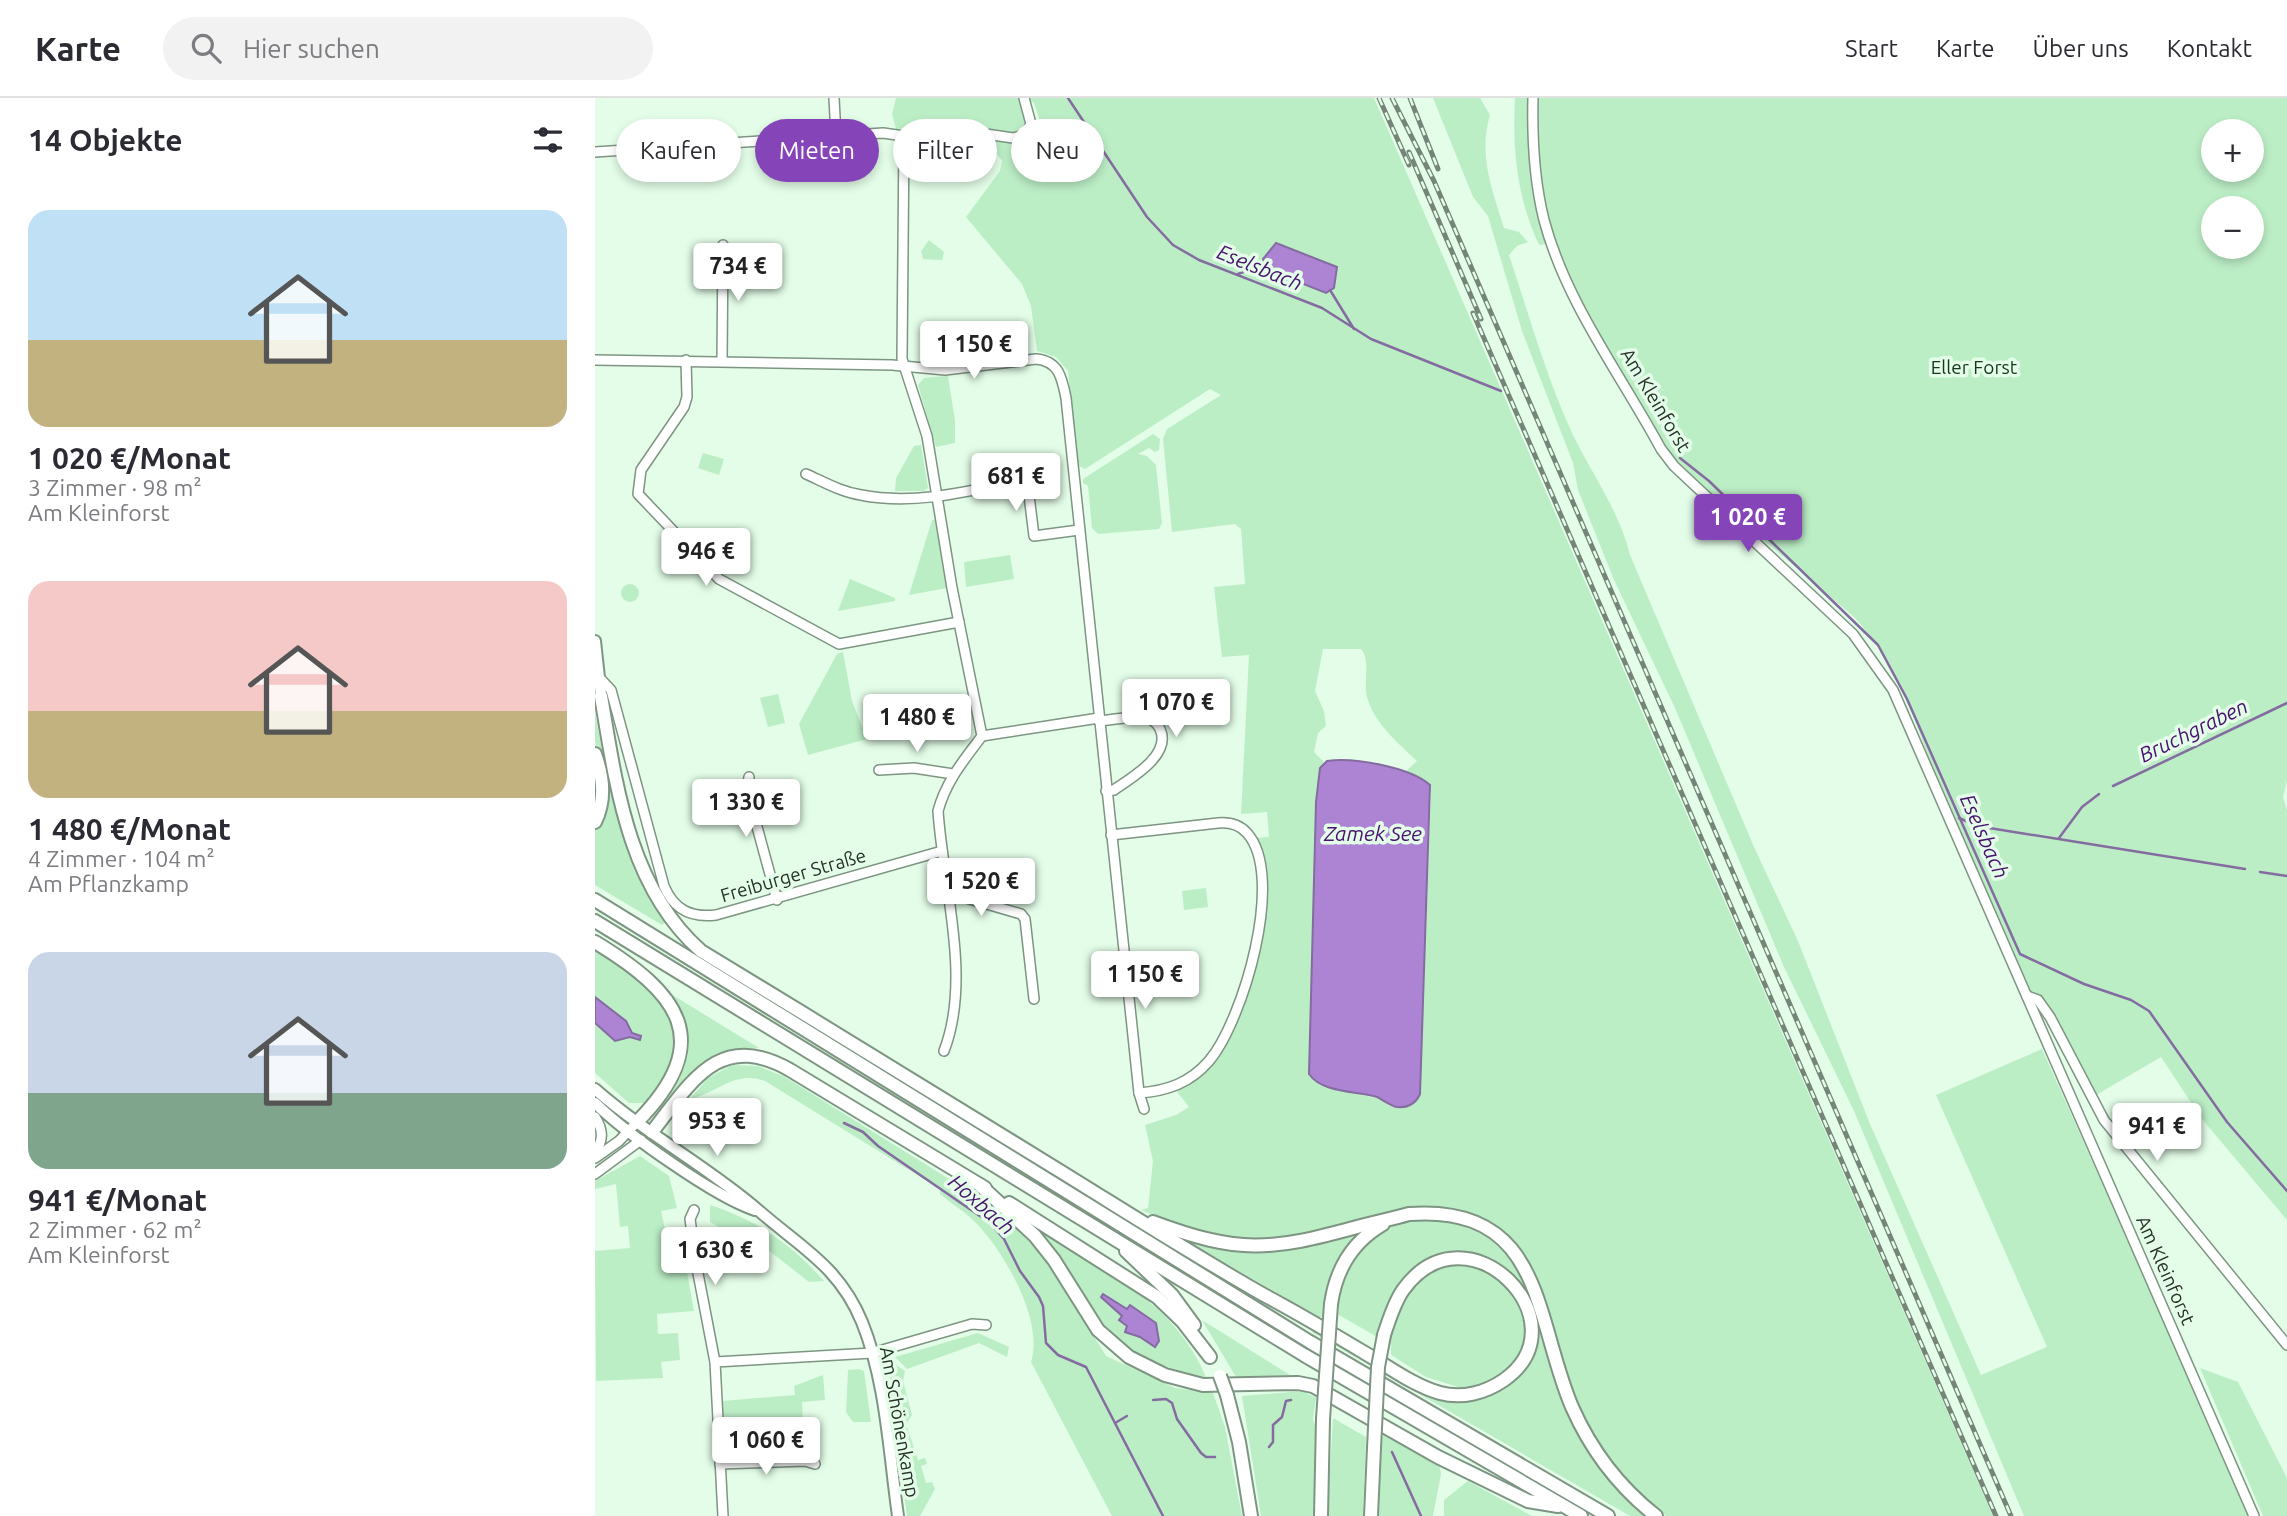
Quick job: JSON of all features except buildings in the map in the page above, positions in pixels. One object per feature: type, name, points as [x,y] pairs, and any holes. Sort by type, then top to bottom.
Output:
[{"type":"highway","points":[[606,693],[610,751],[638,861],[666,915],[701,951],[1126,1211],[1416,1384],[1442,1394],[1480,1393],[1509,1376],[1526,1351],[1531,1323],[1518,1287],[1502,1272],[1486,1263],[1465,1259],[1445,1261],[1416,1276],[1402,1291],[1384,1335],[1378,1367],[1371,1516]]},
{"type":"highway","points":[[595,754],[603,783],[602,800],[595,822]]},
{"type":"highway","points":[[595,900],[1310,1342],[1608,1516]]},
{"type":"highway","points":[[595,921],[1428,1430],[1581,1516]]},
{"type":"highway","points":[[659,940],[701,951]]},
{"type":"highway","points":[[595,942],[637,969],[652,983],[666,998],[680,1029],[677,1071],[636,1133]]},
{"type":"highway","points":[[652,1132],[695,1077],[713,1063],[731,1056],[760,1055],[790,1070],[980,1185],[1157,1297],[1183,1322],[1210,1357]]},
{"type":"highway","points":[[980,1185],[1035,1236],[1054,1260],[1098,1331],[1141,1363],[1180,1380],[1203,1385],[1298,1383],[1313,1386],[1438,1457],[1528,1502],[1562,1506]]},
{"type":"highway","points":[[1126,1211],[1201,1239],[1260,1247],[1288,1245],[1409,1214],[1450,1215],[1494,1234],[1514,1252],[1543,1306],[1559,1370],[1582,1429],[1617,1479],[1656,1516]]},
{"type":"highway","points":[[1321,1516],[1323,1419],[1333,1288],[1347,1257],[1364,1237],[1393,1219]]},
{"type":"highway","points":[[1114,1238],[1183,1307],[1220,1376],[1239,1442],[1251,1516]]},
{"type":"main road","points":[[595,641],[596,677],[606,693]]},
{"type":"main road","name":"Am Schönenkamp","points":[[595,1090],[636,1133],[652,1132],[749,1200],[758,1211]]},
{"type":"main road","name":"Am Schönenkamp","points":[[595,1103],[723,1194],[758,1211],[810,1250],[832,1273],[861,1320],[872,1353],[898,1516]]},
{"type":"main road","points":[[636,1133],[652,1132]]},
{"type":"street","points":[[834,98],[835,119]]},
{"type":"street","points":[[997,136],[1023,136],[1031,124],[1024,98]]},
{"type":"street","name":"Am Kleinforst","points":[[1533,98],[1537,187],[1554,252],[1573,295],[1661,449],[1674,466],[1838,619],[1881,670],[1906,718],[1990,919],[2027,996],[2254,1516]]},
{"type":"street","points":[[595,152],[755,141]]},
{"type":"street","points":[[904,182],[903,367],[927,436],[936,497],[982,736]]},
{"type":"street","points":[[722,361],[723,245]]},
{"type":"street","points":[[595,360],[722,361],[944,370],[1036,359],[1047,361],[1057,369],[1066,398],[1139,1093],[1145,1109]]},
{"type":"street","points":[[686,360],[687,397],[684,407],[641,470],[638,494],[711,572],[839,644],[959,622]]},
{"type":"street","points":[[806,474],[862,496],[936,497],[1027,479],[1034,536],[1079,530]]},
{"type":"street","name":"Freiburger Straße","points":[[606,693],[664,886],[673,902],[693,915],[716,915],[777,900],[942,850]]},
{"type":"street","points":[[944,1051],[951,1032],[957,990],[949,893],[938,811],[943,793],[953,774],[982,736],[1099,719],[1146,718],[1156,724],[1161,734],[1160,749],[1151,761],[1114,790],[1106,791]]},
{"type":"street","points":[[879,770],[913,768],[953,774]]},
{"type":"street","points":[[749,777],[747,790],[777,900]]},
{"type":"street","points":[[1111,835],[1218,823],[1235,824],[1250,836],[1260,876],[1262,901],[1255,948],[1234,1023],[1207,1062],[1193,1076],[1166,1091],[1139,1093]]},
{"type":"street","points":[[949,893],[1021,914],[1025,919],[1034,999]]},
{"type":"street","name":"Am Kleinforst","points":[[2027,996],[2042,1005],[2104,1120],[2287,1345]]},
{"type":"street","points":[[2045,1038],[2059,1033]]},
{"type":"street","points":[[595,1118],[603,1132],[602,1142],[595,1156]]},
{"type":"street","points":[[595,1174],[629,1149],[636,1133]]},
{"type":"street","points":[[595,1156],[636,1133]]},
{"type":"street","points":[[694,1210],[690,1219],[696,1263],[715,1362],[723,1516]]},
{"type":"street","points":[[715,1362],[872,1353],[972,1324],[986,1325]]},
{"type":"street","points":[[720,1464],[805,1461],[815,1464]]},
{"type":"green space","points":[[896,98],[1022,98],[1028,111],[1028,119],[1011,119],[1011,135],[997,132],[997,119],[893,119]]},
{"type":"green space","points":[[1025,98],[1374,98],[1993,1516],[1666,1516],[1653,1507],[1648,1516],[1630,1516],[1312,1332],[1314,1328],[1424,1394],[1453,1403],[1461,1388],[1426,1377],[1391,1355],[1391,1345],[1339,1315],[1319,1317],[1187,1241],[1187,1229],[1141,1210],[1148,1208],[1153,1161],[1145,1125],[1176,1115],[1189,1107],[1175,1089],[1202,1069],[1235,1023],[1263,900],[1254,838],[1269,837],[1267,812],[1241,814],[1249,655],[1222,657],[1214,587],[1245,584],[1241,529],[1235,524],[1172,532],[1163,439],[1167,429],[1221,395],[1210,389],[1085,469],[1077,465],[1068,371],[1056,357],[1037,351],[1031,306],[1022,284],[966,217],[992,182],[997,182],[1002,161],[997,154],[997,136],[1011,137],[1011,182],[1104,182],[1104,119],[1039,119],[1034,103]],"holes":[[[1323,649],[1361,649],[1364,654],[1366,691],[1370,706],[1387,732],[1417,761],[1404,773],[1427,782],[1431,792],[1420,1094],[1396,1107],[1384,1100],[1335,1089],[1314,1080],[1313,951],[1320,768],[1324,762],[1314,752],[1318,733],[1326,726],[1324,711],[1315,691]]]},
{"type":"green space","points":[[1433,98],[1480,98],[1490,115],[1485,144],[1491,186],[1504,228],[1519,232],[1528,242],[1517,246],[1509,255],[1559,403],[1611,504],[1754,847],[1798,941],[1870,1124],[1981,1375],[2047,1347],[1936,1095],[2042,1049],[2251,1516],[2024,1516],[1854,1111],[1784,967],[1675,708],[1614,580],[1578,490],[1573,463],[1522,331],[1488,216],[1473,197]]},
{"type":"green space","points":[[1515,98],[1529,98],[1532,171],[1547,244],[1539,245],[1521,191],[1515,155]]},
{"type":"green space","name":"Eller Forst","points":[[1535,98],[2287,98],[2287,781],[2283,797],[2287,810],[2287,1220],[2202,1119],[2161,1057],[2091,1098],[2046,1001],[2027,990],[1951,818],[1911,712],[1887,662],[1854,617],[1675,464],[1569,283],[1556,251],[1539,187]]},
{"type":"green space","points":[[929,240],[944,252],[942,260],[923,259],[921,251]]},
{"type":"green space","points":[[948,376],[955,421],[955,443],[936,447],[918,385],[924,378]]},
{"type":"green space","points":[[1153,434],[1160,439],[1159,450],[1155,452],[1149,448],[1138,454],[1147,456],[1156,465],[1162,523],[1159,529],[1098,534],[1092,528],[1088,486],[1083,483],[1083,479]]},
{"type":"green space","points":[[921,445],[928,488],[924,491],[895,491],[896,478],[914,446]]},
{"type":"green space","points":[[703,453],[724,459],[719,475],[698,468]]},
{"type":"green space","points":[[932,520],[935,520],[947,588],[909,595]]},
{"type":"green space","points":[[1010,555],[1014,579],[966,587],[964,562]]},
{"type":"green space","points":[[850,579],[895,598],[895,601],[838,611]]},
{"type":"green space","points":[[630,584],[636,587],[639,593],[636,599],[630,602],[624,599],[621,593],[624,587]]},
{"type":"green space","points":[[843,652],[852,701],[867,739],[808,755],[799,724],[837,654]]},
{"type":"green space","points":[[778,694],[785,723],[768,727],[760,698]]},
{"type":"green space","points":[[595,712],[619,821],[638,874],[665,922],[662,925],[595,885],[595,828],[604,765],[595,742]]},
{"type":"green space","points":[[1206,888],[1208,907],[1184,910],[1182,891]]},
{"type":"green space","points":[[595,949],[639,980],[668,1014],[673,1033],[672,1054],[663,1077],[645,1103],[629,1103],[595,1073]]},
{"type":"green space","points":[[671,994],[759,1048],[732,1051],[712,1058],[659,1114],[656,1112],[676,1082],[686,1056],[684,1029],[669,997]]},
{"type":"green space","points":[[732,1065],[758,1066],[785,1077],[999,1210],[1045,1257],[1106,1356],[1175,1388],[1213,1393],[1225,1427],[1242,1516],[1112,1516],[1031,1362],[1034,1346],[1027,1308],[1010,1270],[989,1238],[978,1225],[940,1194],[940,1189],[765,1081],[754,1078],[735,1080],[690,1099],[708,1078]]},
{"type":"green space","points":[[640,1156],[669,1176],[677,1208],[661,1211],[669,1248],[686,1267],[694,1311],[657,1314],[658,1334],[678,1333],[680,1360],[661,1362],[663,1378],[596,1381],[595,1251],[630,1248],[628,1226],[620,1227],[616,1184],[595,1189],[595,1181]]},
{"type":"green space","points":[[710,1205],[743,1218],[773,1235],[824,1281],[809,1282],[758,1242],[743,1241],[710,1222]]},
{"type":"green space","points":[[1036,1229],[1110,1273],[1156,1307],[1192,1350],[1206,1377],[1148,1359],[1110,1334],[1082,1302]]},
{"type":"green space","points":[[1202,1320],[1290,1375],[1236,1377]]},
{"type":"green space","points":[[978,1333],[1009,1347],[1007,1357],[979,1343],[907,1369],[895,1357]]},
{"type":"green space","points":[[892,1362],[905,1371],[903,1381],[912,1415],[906,1424],[918,1460],[925,1458],[927,1464],[921,1466],[926,1483],[932,1482],[935,1489],[920,1516],[907,1516],[887,1366]]},
{"type":"green space","points":[[2200,1368],[2238,1382],[2287,1478],[2287,1516],[2263,1516]]},
{"type":"green space","points":[[848,1370],[864,1371],[871,1422],[853,1422],[846,1412]]},
{"type":"green space","points":[[823,1375],[825,1400],[802,1402],[804,1440],[784,1440],[783,1430],[724,1426],[722,1401],[795,1395],[794,1386]]},
{"type":"green space","points":[[1303,1391],[1316,1398],[1313,1419],[1318,1437],[1316,1516],[1261,1516],[1242,1396]]},
{"type":"green space","points":[[1333,1418],[1366,1437],[1363,1516],[1327,1516]]},
{"type":"green space","points":[[1383,1431],[1439,1464],[1441,1474],[1433,1516],[1377,1516]]},
{"type":"green space","points":[[1468,1481],[1532,1516],[1444,1516],[1444,1500]]},
{"type":"water","points":[[1276,243],[1337,267],[1334,288],[1326,293],[1266,269],[1263,259]]},
{"type":"water","name":"Zamek See","points":[[1327,761],[1351,761],[1395,768],[1430,785],[1420,1094],[1414,1102],[1405,1107],[1397,1107],[1377,1097],[1322,1085],[1309,1074],[1316,802],[1320,768]]},
{"type":"water","points":[[595,997],[626,1021],[632,1033],[641,1036],[640,1040],[630,1037],[615,1041],[595,1023]]},
{"type":"water","points":[[1103,1294],[1127,1309],[1130,1305],[1156,1323],[1159,1341],[1155,1347],[1140,1337],[1125,1332],[1127,1326],[1119,1320],[1122,1316],[1101,1297]]},
{"type":"waterway","name":"Eselsbach","points":[[1068,98],[1147,217],[1173,245],[1199,260],[1322,308],[1371,339],[1501,391]]},
{"type":"waterway","points":[[1238,274],[1265,264]]},
{"type":"waterway","points":[[1330,290],[1354,329]]},
{"type":"waterway","name":"Eselsbach","points":[[1680,458],[1709,481],[1878,645],[1907,699],[2020,954],[2084,984],[2131,1000],[2149,1011],[2227,1122],[2287,1191]]},
{"type":"waterway","name":"Bruchgraben","points":[[2113,786],[2287,703]]},
{"type":"waterway","name":"Bruchgraben","points":[[2059,838],[2082,807],[2099,794]]},
{"type":"waterway","points":[[1959,818],[1977,826],[2245,869]]},
{"type":"waterway","points":[[2260,872],[2287,876]]},
{"type":"waterway","name":"Hoxbach","points":[[844,1123],[863,1132],[878,1146],[990,1223],[1004,1239],[1020,1271],[1043,1306],[1046,1343],[1058,1355],[1086,1367],[1163,1516]]},
{"type":"waterway","points":[[1153,1400],[1166,1399],[1172,1403],[1177,1419],[1201,1453],[1206,1457],[1215,1457]]},
{"type":"waterway","points":[[1269,1447],[1273,1442],[1273,1425],[1282,1417],[1286,1401],[1291,1400]]},
{"type":"waterway","points":[[1115,1423],[1127,1416]]},
{"type":"waterway","points":[[1392,1452],[1421,1516]]},
{"type":"railway","points":[[1379,98],[1409,165]]},
{"type":"railway","points":[[1392,98],[1434,181],[2011,1516]]},
{"type":"railway","points":[[1410,98],[1438,169]]},
{"type":"railway","points":[[1409,152],[1481,319]]},
{"type":"railway","points":[[1473,313],[1996,1516]]}]
